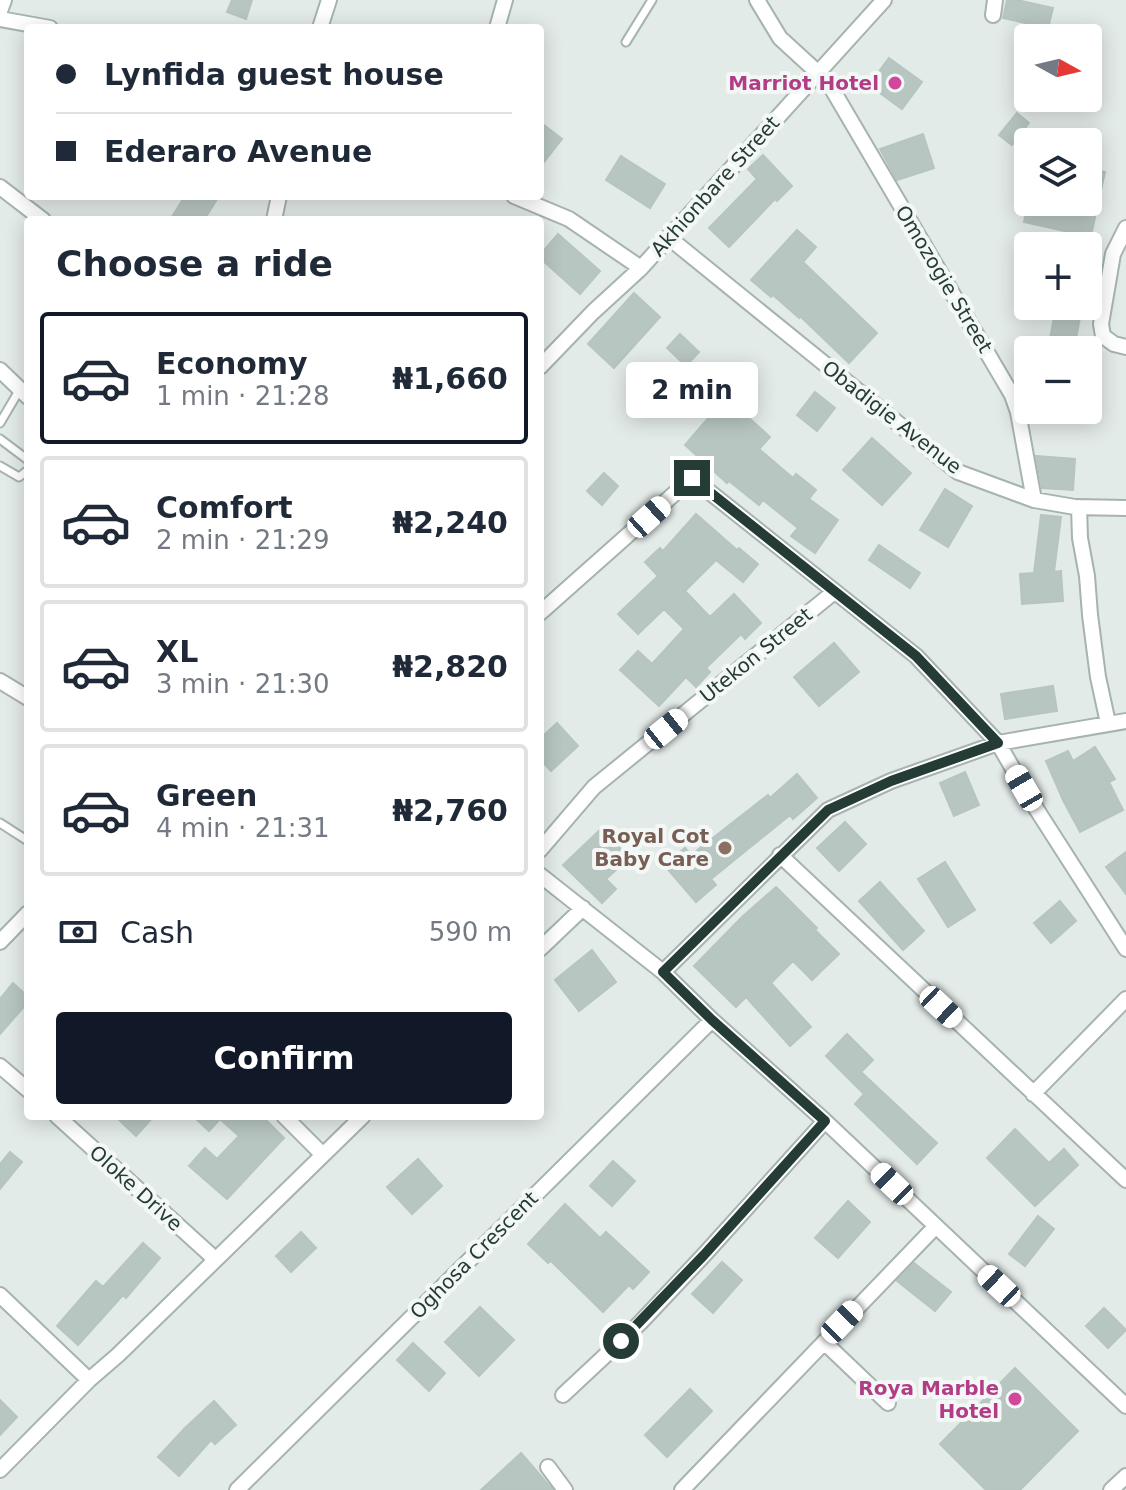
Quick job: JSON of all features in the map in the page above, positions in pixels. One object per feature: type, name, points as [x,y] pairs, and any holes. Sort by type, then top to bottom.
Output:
[{"type":"street","points":[[0,11],[4,0]]},
{"type":"street","points":[[321,24],[329,0]]},
{"type":"street","points":[[498,24],[505,0]]},
{"type":"street","name":"Omozogie Street","points":[[757,0],[780,38],[828,82],[1012,395],[1034,500]]},
{"type":"street","name":"Akhionbare Street","points":[[544,363],[641,268],[884,0]]},
{"type":"street","points":[[0,19],[28,24]]},
{"type":"street","points":[[0,187],[38,216]]},
{"type":"street","points":[[524,200],[569,219],[641,268]]},
{"type":"street","points":[[1126,228],[1113,254],[1101,324],[1103,336],[1114,344],[1126,347]]},
{"type":"street","name":"Obadigie Avenue","points":[[668,237],[958,472],[1034,500],[1079,507],[1126,508]]},
{"type":"street","points":[[0,370],[24,393]]},
{"type":"street","points":[[544,609],[692,478],[916,656],[998,743],[1050,832],[1126,949]]},
{"type":"street","points":[[1079,507],[1098,677],[1108,723]]},
{"type":"street","name":"Utekon Street","points":[[544,845],[594,787],[834,592]]},
{"type":"street","points":[[0,681],[24,696]]},
{"type":"street","points":[[663,972],[828,810],[891,781],[998,743],[1126,721]]},
{"type":"street","points":[[780,855],[1126,1180]]},
{"type":"street","points":[[544,878],[663,972],[1126,1406]]},
{"type":"street","points":[[544,945],[583,908]]},
{"type":"street","points":[[0,942],[24,917]]},
{"type":"street","points":[[1033,1094],[1126,999]]},
{"type":"street","name":"Oghosa Crescent","points":[[237,1490],[712,1020]]},
{"type":"street","points":[[0,1066],[24,1087]]},
{"type":"street","name":"Oloke Drive","points":[[61,1120],[215,1259]]},
{"type":"street","points":[[288,1120],[322,1154]]},
{"type":"street","points":[[0,1470],[359,1120]]},
{"type":"street","points":[[563,1395],[640,1323],[825,1121]]},
{"type":"street","points":[[682,1490],[936,1226]]},
{"type":"street","points":[[0,1295],[89,1380]]},
{"type":"street","points":[[824,1342],[888,1403]]},
{"type":"street","points":[[548,1467],[565,1490]]},
{"type":"street","points":[[1111,1490],[1126,1476]]},
{"type":"lane","points":[[626,42],[652,0]]},
{"type":"lane","points":[[0,423],[24,393]]},
{"type":"lane","points":[[0,439],[24,457]]},
{"type":"lane","points":[[0,466],[19,477],[24,473]]},
{"type":"lane","points":[[0,823],[24,838]]},
{"type":"building","points":[[232,0],[252,0],[246,19],[227,12]]},
{"type":"building","points":[[1007,0],[1053,8],[1049,24],[1030,24],[1003,18]]},
{"type":"building","name":"Marriot Hotel","points":[[889,58],[922,82],[902,109],[869,85]]},
{"type":"building","points":[[1017,113],[1029,123],[1025,128],[1014,128],[1012,145],[999,135]]},
{"type":"building","points":[[544,125],[562,139],[544,162]]},
{"type":"building","points":[[923,134],[934,168],[897,180],[880,149]]},
{"type":"building","points":[[763,155],[792,186],[777,201],[775,199],[729,247],[709,228],[757,179],[748,169]]},
{"type":"building","points":[[621,156],[665,184],[650,208],[606,180]]},
{"type":"building","points":[[182,200],[216,200],[206,216],[172,216]]},
{"type":"building","points":[[1025,216],[1095,216],[1092,232],[1065,232],[1024,222]]},
{"type":"building","points":[[797,230],[816,247],[803,262],[877,333],[849,363],[800,316],[751,280]]},
{"type":"building","points":[[558,234],[600,271],[580,294],[544,262],[544,250]]},
{"type":"building","points":[[634,293],[660,317],[614,368],[588,344]]},
{"type":"building","points":[[1053,320],[1079,320],[1077,336],[1051,336]]},
{"type":"building","points":[[680,334],[699,352],[686,366],[667,348]]},
{"type":"building","points":[[815,392],[835,408],[817,431],[797,415]]},
{"type":"building","points":[[725,396],[770,437],[759,449],[793,478],[796,474],[816,490],[809,499],[838,520],[815,553],[791,536],[798,528],[763,500],[759,505],[729,481],[727,483],[685,445]]},
{"type":"building","points":[[872,438],[911,473],[882,505],[843,470]]},
{"type":"building","points":[[1036,456],[1075,459],[1073,490],[1042,488]]},
{"type":"building","points":[[604,473],[618,486],[602,505],[587,491]]},
{"type":"building","points":[[945,489],[972,506],[948,547],[920,530]]},
{"type":"building","points":[[696,514],[758,564],[743,582],[716,560],[685,591],[710,617],[734,594],[761,623],[745,639],[741,634],[706,668],[710,672],[696,687],[686,677],[659,706],[620,670],[638,651],[652,664],[684,629],[664,609],[638,634],[618,614],[658,576],[645,562],[660,548],[663,551]]},
{"type":"building","points":[[1041,515],[1061,517],[1054,572],[1061,571],[1063,601],[1022,604],[1020,574],[1034,573]]},
{"type":"building","points":[[879,545],[920,573],[910,588],[869,560]]},
{"type":"building","points":[[834,643],[859,672],[819,706],[794,677]]},
{"type":"building","points":[[1053,686],[1057,711],[1005,719],[1001,694]]},
{"type":"building","points":[[557,723],[578,746],[551,771],[544,763],[544,735]]},
{"type":"building","points":[[1095,747],[1115,779],[1109,782],[1123,810],[1080,832],[1046,761],[1068,751],[1073,761]]},
{"type":"building","points":[[965,772],[979,805],[954,816],[940,783]]},
{"type":"building","points":[[797,774],[817,798],[793,819],[790,815],[711,879],[716,885],[696,902],[664,865],[685,848],[691,855],[768,795],[770,798]]},
{"type":"building","points":[[845,822],[866,844],[839,871],[817,848]]},
{"type":"building","points":[[602,828],[629,858],[606,879],[616,889],[602,903],[563,865]]},
{"type":"building","points":[[1126,852],[1126,894],[1106,867]]},
{"type":"building","points":[[945,862],[975,910],[948,927],[918,879]]},
{"type":"building","points":[[880,882],[924,931],[903,950],[859,901]]},
{"type":"building","points":[[776,887],[839,954],[812,980],[793,961],[771,983],[811,1027],[790,1046],[746,997],[736,1007],[694,966]]},
{"type":"building","points":[[1060,901],[1076,921],[1051,943],[1034,923]]},
{"type":"building","points":[[592,950],[616,982],[579,1011],[555,980]]},
{"type":"building","points":[[13,983],[24,993],[24,1007],[0,1034],[0,999]]},
{"type":"building","points":[[847,1034],[873,1060],[861,1072],[937,1143],[917,1164],[855,1104],[864,1094],[826,1056]]},
{"type":"building","points":[[119,1120],[150,1120],[136,1136]]},
{"type":"building","points":[[197,1120],[219,1120],[209,1131]]},
{"type":"building","points":[[221,1120],[266,1120],[284,1138],[227,1199],[189,1166],[205,1148],[217,1159],[239,1136]]},
{"type":"building","points":[[1015,1129],[1049,1163],[1064,1149],[1078,1165],[1035,1206],[987,1158]]},
{"type":"building","points":[[10,1152],[22,1162],[0,1189],[0,1164]]},
{"type":"building","points":[[418,1159],[442,1186],[412,1214],[387,1187]]},
{"type":"building","points":[[613,1161],[635,1181],[612,1206],[590,1186]]},
{"type":"building","points":[[848,1201],[870,1222],[838,1258],[815,1238]]},
{"type":"building","points":[[565,1204],[600,1238],[606,1232],[649,1272],[633,1289],[629,1285],[603,1312],[551,1261],[548,1263],[528,1244]]},
{"type":"building","points":[[1038,1216],[1054,1229],[1025,1266],[1009,1254]]},
{"type":"building","points":[[301,1232],[316,1248],[291,1272],[276,1256]]},
{"type":"building","points":[[143,1243],[160,1258],[126,1298],[123,1295],[78,1345],[57,1326],[96,1281],[103,1287]]},
{"type":"building","points":[[722,1262],[742,1280],[713,1313],[692,1294]]},
{"type":"building","points":[[914,1263],[951,1292],[935,1311],[897,1281]]},
{"type":"building","points":[[480,1307],[514,1340],[479,1376],[445,1342]]},
{"type":"building","points":[[1104,1308],[1126,1330],[1108,1348],[1086,1326]]},
{"type":"building","points":[[413,1343],[445,1373],[429,1391],[397,1360]]},
{"type":"building","name":"Roya Marble Hotel","points":[[1015,1368],[1078,1431],[1020,1490],[986,1490],[940,1444]]},
{"type":"building","points":[[690,1389],[712,1411],[667,1457],[645,1435]]},
{"type":"building","points":[[0,1400],[17,1417],[0,1435]]},
{"type":"building","points":[[214,1401],[236,1425],[215,1444],[211,1440],[179,1476],[158,1457]]},
{"type":"building","points":[[521,1453],[553,1490],[481,1490]]},
{"type":"place","name":"Marriot Hotel","points":[[895,83]]},
{"type":"place","name":"Royal Cot Baby Care","points":[[725,848]]},
{"type":"place","name":"Roya Marble Hotel","points":[[1015,1399]]},
{"type":"route","points":[[621,1341],[825,1121],[663,972],[828,810],[891,781],[998,743],[916,656],[692,478]]}]
